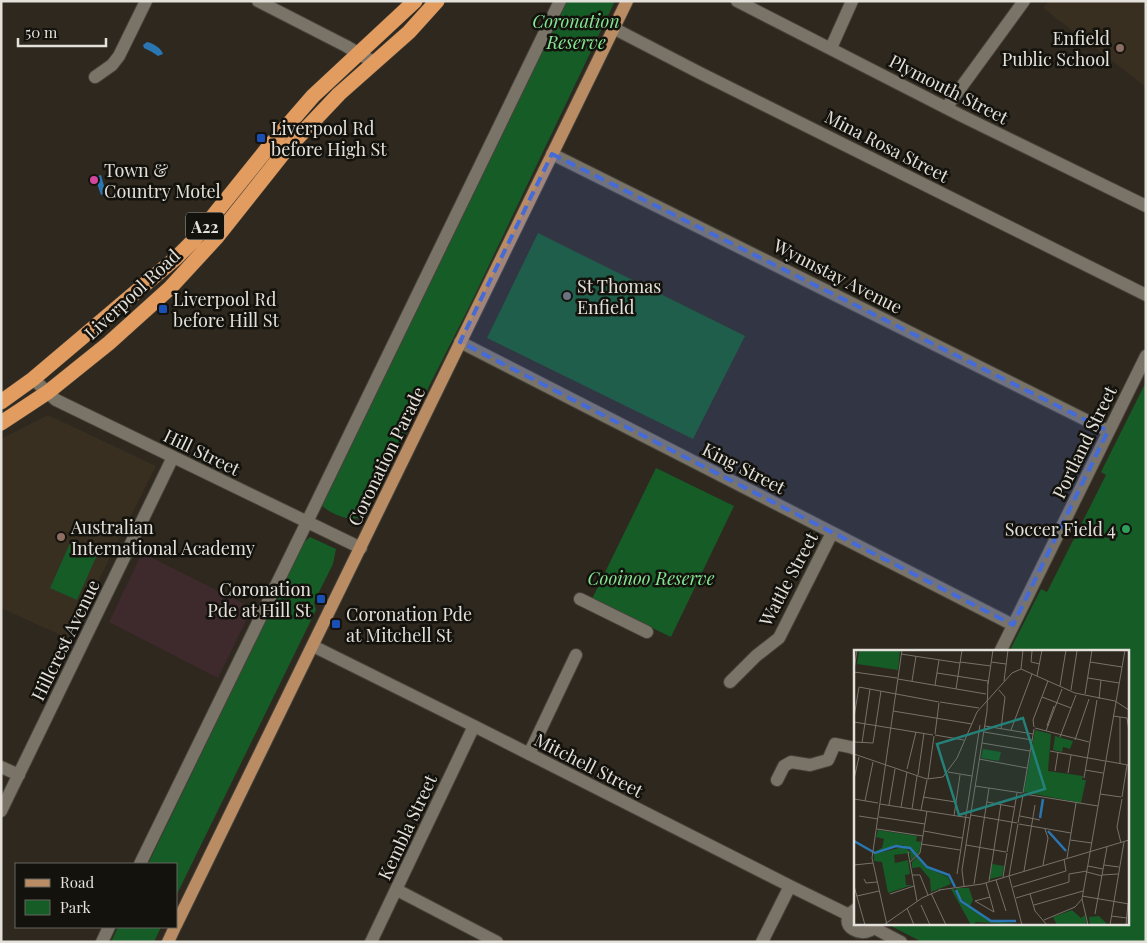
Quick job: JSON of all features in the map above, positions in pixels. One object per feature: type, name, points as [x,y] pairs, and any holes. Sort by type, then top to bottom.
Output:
[{"type":"highway","name":"Liverpool Road","points":[[1,402],[33,379],[156,276],[193,241],[267,148],[313,96],[415,1]]},
{"type":"highway","name":"Liverpool Road","points":[[1,423],[48,392],[109,343],[170,288],[216,238],[285,152],[339,94],[409,32],[437,1]]},
{"type":"main road","name":"Coronation Parade","points":[[178,922],[626,1]]},
{"type":"main road","name":"Coronation Parade","points":[[168,942],[175,928]]},
{"type":"street","points":[[95,77],[112,65],[119,56],[146,1]]},
{"type":"street","points":[[258,1],[375,63]]},
{"type":"street","points":[[140,863],[560,1]]},
{"type":"street","name":"Plymouth Street","points":[[738,1],[946,108],[1146,206]]},
{"type":"street","points":[[831,48],[852,1]]},
{"type":"street","points":[[946,108],[1024,1]]},
{"type":"street","name":"Mina Rosa Street","points":[[613,28],[1146,295]]},
{"type":"street","name":"Wynnstay Avenue","points":[[552,154],[1108,431]]},
{"type":"street","name":"King Street","points":[[460,342],[1013,624]]},
{"type":"street","name":"Portland Street","points":[[1001,650],[1146,356]]},
{"type":"street","name":"Hill Street","points":[[33,379],[56,400],[361,548]]},
{"type":"street","name":"Hillcrest Avenue","points":[[1,811],[173,457]]},
{"type":"street","name":"Wattle Street","points":[[730,682],[756,656],[779,638],[832,532]]},
{"type":"street","points":[[580,599],[647,632]]},
{"type":"street","name":"Mitchell Street","points":[[313,646],[790,886],[852,912]]},
{"type":"street","points":[[529,754],[576,655]]},
{"type":"street","name":"Kembla Street","points":[[371,942],[474,726]]},
{"type":"street","points":[[777,780],[784,766],[791,762],[810,765],[828,760],[835,744],[854,748]]},
{"type":"street","points":[[1,766],[19,775]]},
{"type":"street","points":[[762,942],[790,886]]},
{"type":"street","points":[[396,890],[497,942]]},
{"type":"street","points":[[852,912],[848,924],[855,938],[865,936],[875,926],[901,942]]},
{"type":"street","points":[[102,942],[109,928]]},
{"type":"highlighted area","points":[[552,154],[1108,431],[1013,625],[460,342]]},
{"type":"shaded area","name":"Enfield Public School","points":[[1048,1],[1146,1],[1146,87],[1043,8]]},
{"type":"shaded area","name":"Australian International Academy","points":[[48,415],[156,466],[69,639],[1,608],[1,439]]},
{"type":"shaded area","points":[[142,553],[252,608],[218,678],[109,622]]},
{"type":"green space","name":"Coronation Reserve","points":[[565,1],[615,1],[470,305],[363,517],[352,519],[336,515],[322,506]]},
{"type":"green space","points":[[538,233],[745,336],[693,439],[487,338]]},
{"type":"green space","points":[[1146,382],[1146,942],[922,942],[891,926],[1130,926],[1130,650],[1010,650],[1041,589],[1047,592],[1106,475],[1101,472]]},
{"type":"green space","name":"Cooinoo Reserve","points":[[656,468],[734,506],[671,637],[592,599]]},
{"type":"green space","points":[[310,537],[336,549],[333,564],[314,602],[316,610],[178,892],[178,863],[148,863],[304,542]]},
{"type":"green space","points":[[70,543],[97,555],[77,600],[50,588]]},
{"type":"green space","points":[[118,928],[161,928],[154,942],[111,942]]},
{"type":"water","points":[[147,42],[156,46],[163,54],[158,56],[144,48],[143,45]]},
{"type":"water","points":[[101,175],[106,193],[101,195],[95,177]]},
{"type":"place","name":"Enfield Public School","points":[[1120,48]]},
{"type":"place","name":"Liverpool Rd before High St","points":[[261,138]]},
{"type":"place","name":"Town & Country Motel","points":[[94,180]]},
{"type":"place","name":"St Thomas Enfield","points":[[567,296]]},
{"type":"place","name":"Liverpool Rd before Hill St","points":[[163,309]]},
{"type":"place","name":"Soccer Field 4","points":[[1126,529]]},
{"type":"place","name":"Australian International Academy","points":[[61,537]]},
{"type":"place","name":"Coronation Pde at Hill St","points":[[321,599]]},
{"type":"place","name":"Coronation Pde at Mitchell St","points":[[336,624]]}]
